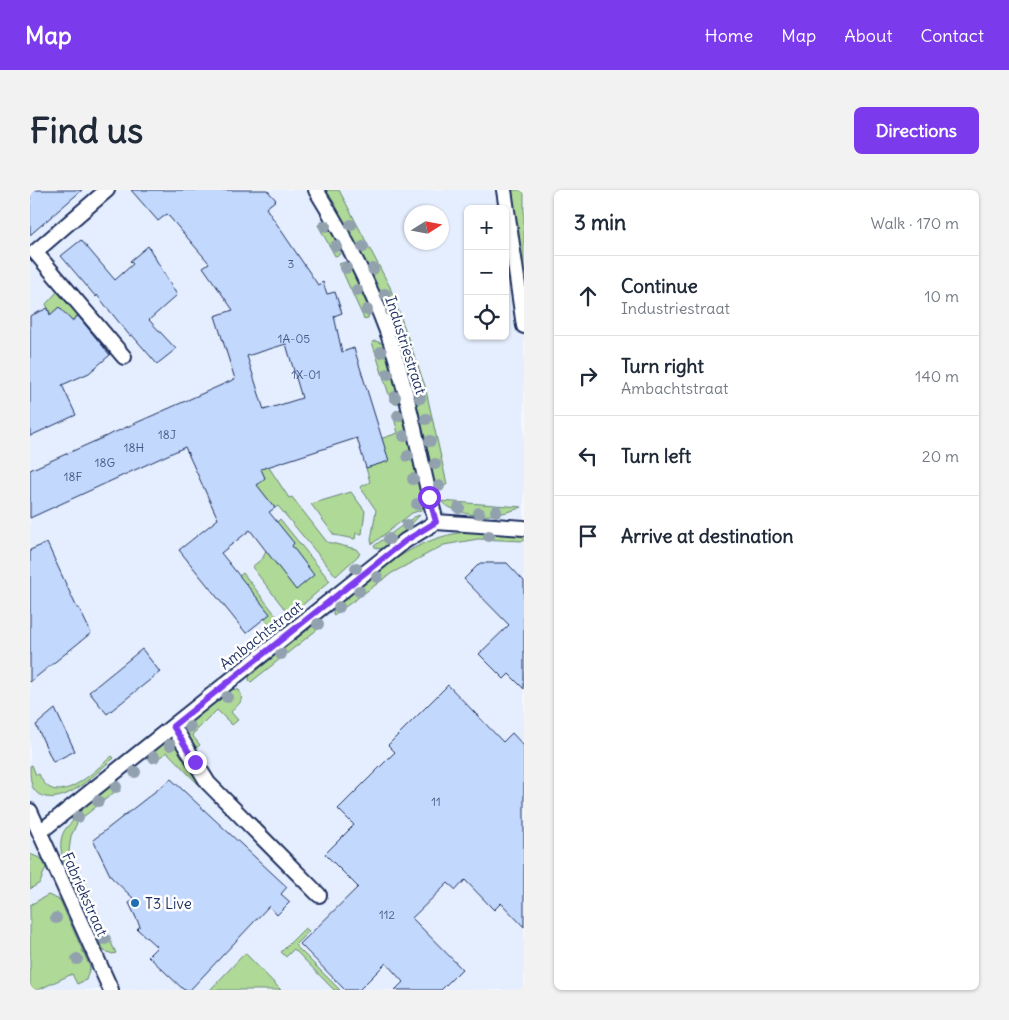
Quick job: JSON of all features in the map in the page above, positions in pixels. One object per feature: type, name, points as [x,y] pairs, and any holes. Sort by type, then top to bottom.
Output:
[{"type":"street","points":[[107,190],[35,252],[124,357]]},
{"type":"street","name":"Industriestraat","points":[[316,190],[365,276],[394,352],[407,397],[436,522]]},
{"type":"street","points":[[504,190],[524,326]]},
{"type":"street","points":[[436,522],[521,526]]},
{"type":"street","name":"Ambachtstraat","points":[[40,832],[405,541],[436,522]]},
{"type":"street","points":[[173,726],[208,783],[320,895]]},
{"type":"street","name":"Fabriekstraat","points":[[30,812],[111,990]]},
{"type":"shaded area","points":[[30,190],[524,190],[524,990],[30,990]]},
{"type":"green space","points":[[326,190],[339,190],[390,287],[425,386],[447,484],[437,493],[415,397],[398,341],[366,264]]},
{"type":"green space","points":[[508,190],[524,190],[524,295]]},
{"type":"green space","points":[[326,220],[341,247],[339,255],[335,256],[318,225]]},
{"type":"green space","points":[[349,263],[370,311],[368,318],[364,319],[339,264]]},
{"type":"green space","points":[[57,292],[78,315],[58,331],[46,304]]},
{"type":"green space","points":[[376,341],[383,344],[400,402],[395,404],[391,401],[372,342]]},
{"type":"green space","points":[[401,409],[423,505],[422,510],[412,513],[372,544],[376,510],[360,487],[370,482],[366,468],[380,439],[398,433],[393,414]]},
{"type":"green space","points":[[268,466],[289,498],[292,497],[327,542],[356,549],[360,554],[336,576],[278,506],[275,508],[256,485],[261,468]]},
{"type":"green space","points":[[351,492],[365,511],[362,534],[356,533],[355,539],[334,535],[311,504]]},
{"type":"green space","points":[[440,501],[522,507],[491,515],[480,515],[459,512]]},
{"type":"green space","points":[[420,515],[407,529],[382,549],[374,546],[414,517]]},
{"type":"green space","points":[[280,519],[330,581],[290,616],[252,567],[263,558],[277,522]]},
{"type":"green space","points":[[473,531],[524,534],[524,541],[478,539],[444,545],[392,573],[333,614],[333,607],[397,558],[432,540],[452,534]]},
{"type":"green space","points":[[243,573],[282,623],[275,631],[264,618],[239,576]]},
{"type":"green space","points":[[316,621],[321,621],[323,625],[251,682],[249,680],[250,673]]},
{"type":"green space","points":[[231,689],[239,690],[241,694],[240,702],[231,712],[238,720],[232,725],[217,710],[192,735],[200,745],[196,748],[185,732],[186,725]]},
{"type":"green space","points":[[168,739],[173,741],[200,782],[198,784],[167,752],[152,763],[149,759],[149,755]]},
{"type":"green space","points":[[112,756],[114,758],[91,778],[64,795],[46,797],[37,793],[32,785],[30,766],[32,765],[36,775],[39,774],[46,785],[55,790],[65,789],[86,778]]},
{"type":"green space","points":[[113,783],[118,783],[121,787],[78,821],[71,836],[69,851],[99,914],[95,915],[86,911],[74,886],[63,857],[61,841],[65,830],[73,821],[70,817]]},
{"type":"green space","points":[[30,854],[42,859],[46,867],[40,883],[30,889]]},
{"type":"green space","points":[[48,895],[60,900],[90,967],[86,980],[77,984],[72,974],[38,990],[30,990],[30,905]]},
{"type":"green space","points":[[103,925],[116,953],[104,951],[97,935],[99,927]]},
{"type":"green space","points":[[305,928],[309,931],[295,945],[340,990],[334,990],[294,949],[286,957],[281,952]]},
{"type":"green space","points":[[245,953],[281,990],[210,990]]},
{"type":"building","points":[[30,190],[82,190],[30,235]]},
{"type":"building","points":[[131,190],[267,190],[276,200],[266,208],[318,285],[323,282],[327,294],[335,292],[342,313],[334,316],[342,352],[354,348],[389,461],[366,468],[357,438],[261,469],[265,478],[257,485],[275,508],[269,512],[294,543],[292,546],[314,575],[296,590],[250,530],[221,553],[270,614],[246,633],[179,550],[218,519],[185,447],[30,518],[30,470],[235,379],[215,316],[233,310],[203,267],[209,263],[167,214],[158,221]],"holes":[[[286,344],[302,398],[264,410],[247,356]]]},
{"type":"building","points":[[81,240],[115,280],[133,264],[130,261],[148,246],[177,295],[149,320],[176,349],[157,364],[132,335],[130,336],[97,295],[96,297],[61,256]]},
{"type":"building","points":[[59,307],[72,321],[78,316],[110,355],[89,373],[62,385],[76,415],[30,436],[30,316],[48,308],[50,315]]},
{"type":"building","points":[[47,543],[77,608],[79,608],[91,633],[30,682],[30,550]]},
{"type":"building","points":[[480,563],[507,563],[524,581],[524,689],[509,674],[504,679],[479,654],[509,625],[464,579]]},
{"type":"building","points":[[142,649],[160,672],[107,714],[89,692]]},
{"type":"building","points":[[448,685],[503,742],[512,733],[524,746],[524,927],[501,903],[494,910],[465,880],[456,890],[448,883],[412,918],[462,969],[441,990],[395,990],[403,982],[386,963],[359,990],[345,990],[300,944],[358,887],[325,854],[354,825],[338,809],[395,752],[388,745]]},
{"type":"building","points":[[55,709],[75,751],[53,762],[36,725]]},
{"type":"building","points":[[171,779],[287,887],[281,894],[290,902],[277,915],[269,906],[190,990],[184,990],[148,956],[157,947],[137,929],[140,926],[129,903],[133,898],[111,877],[93,840]]},
{"type":"place","name":"T3 Live","points":[[135,903]]},
{"type":"route","points":[[195,762],[173,726],[405,541],[436,522],[429,497]]}]
